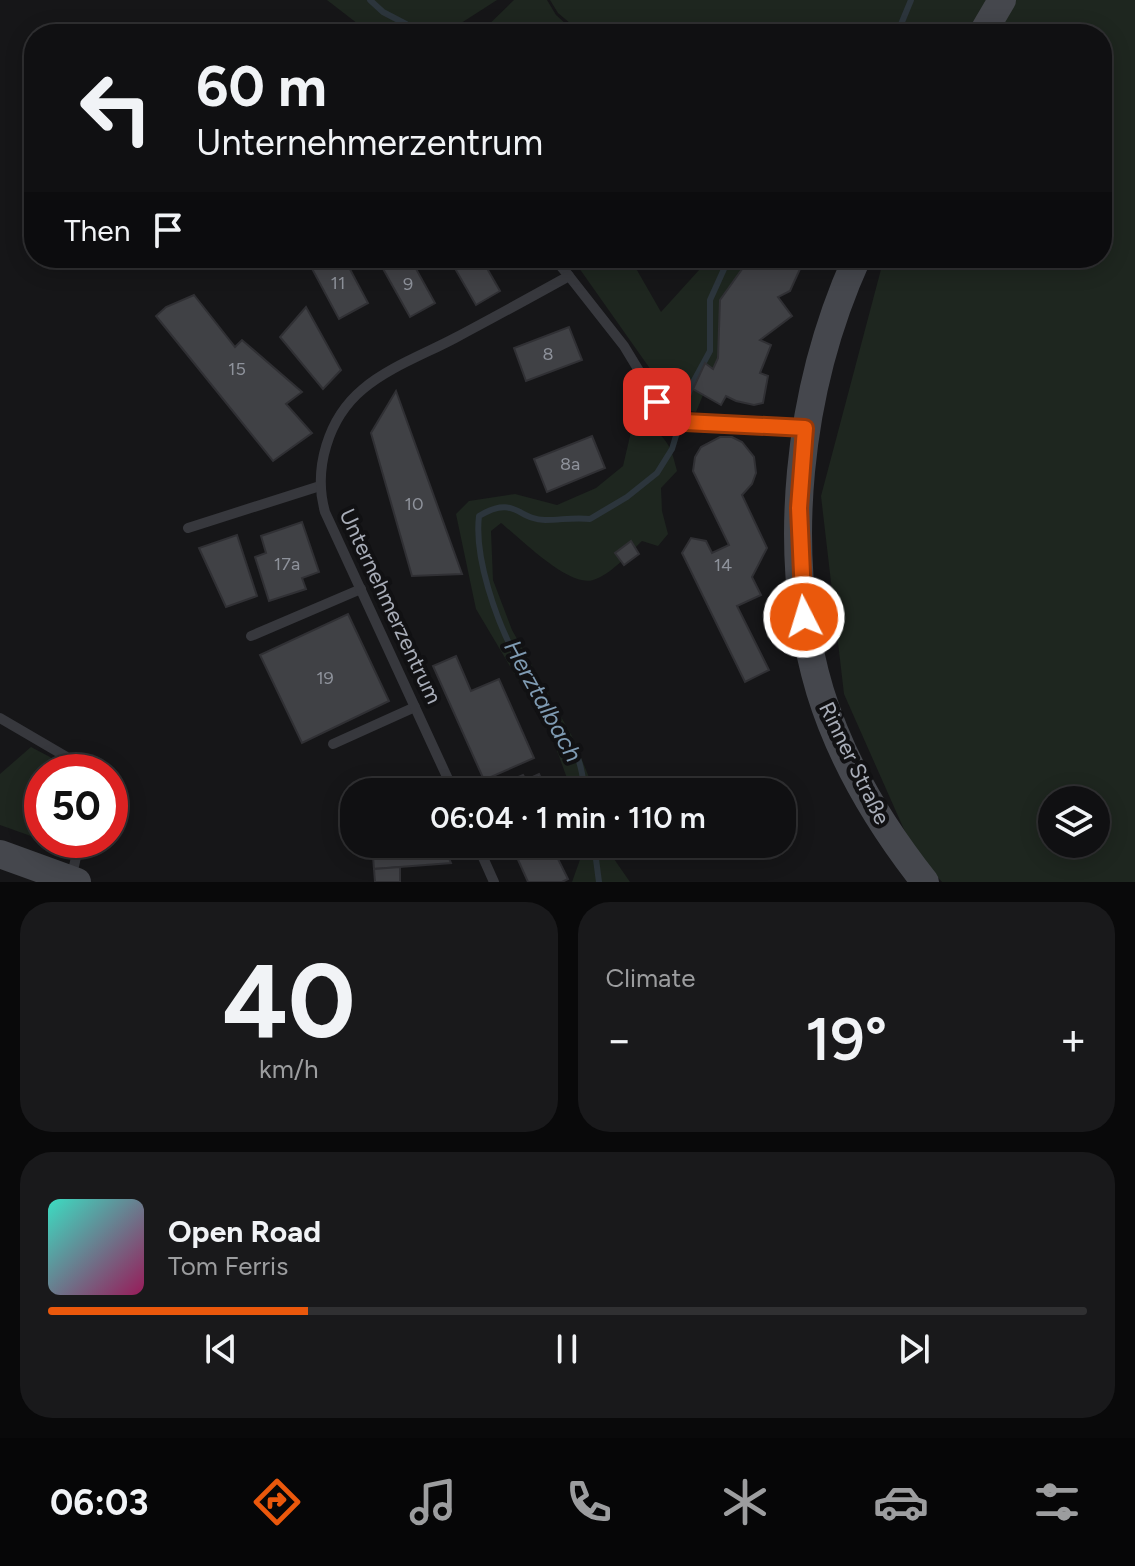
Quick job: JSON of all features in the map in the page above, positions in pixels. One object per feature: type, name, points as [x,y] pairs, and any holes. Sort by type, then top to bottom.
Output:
[{"type":"main road","points":[[988,24],[1002,0]]},
{"type":"main road","name":"Rinner Straße","points":[[852,268],[840,295],[821,356],[805,428],[799,508],[801,578],[808,643],[820,692],[836,734],[868,798],[925,882]]},
{"type":"main road","points":[[0,854],[74,881]]},
{"type":"lane","points":[[562,268],[613,330],[660,408],[672,419],[691,423],[805,428]]},
{"type":"lane","name":"Unternehmerzentrum","points":[[448,778],[325,512],[320,486],[323,459],[331,433],[346,407],[362,390],[391,371],[569,276]]},
{"type":"lane","points":[[188,528],[320,486]]},
{"type":"lane","points":[[251,636],[361,589]]},
{"type":"lane","points":[[333,744],[415,707]]},
{"type":"lane","points":[[0,718],[62,754]]},
{"type":"lane","points":[[74,881],[77,858]]},
{"type":"lane","points":[[483,858],[494,882]]},
{"type":"shaded area","points":[[327,0],[497,0],[460,24],[358,24]]},
{"type":"shaded area","points":[[514,0],[547,0],[566,24],[489,24]]},
{"type":"shaded area","points":[[550,0],[1135,0],[1135,882],[942,882],[914,852],[844,694],[821,496],[881,268],[1112,268],[1112,24],[571,24],[558,13]]},
{"type":"shaded area","points":[[579,268],[636,268],[661,312],[700,268],[743,268],[720,300],[718,358],[713,369],[705,364],[693,389],[703,395],[696,412],[683,409],[670,397]]},
{"type":"shaded area","points":[[646,423],[659,434],[673,455],[677,471],[661,488],[662,511],[668,534],[658,546],[642,541],[607,573],[593,580],[583,580],[558,569],[501,523],[491,531],[493,580],[512,630],[573,738],[589,778],[567,778],[552,737],[476,609],[456,514],[469,501],[515,494],[557,505],[596,488],[623,466],[631,432]]},
{"type":"shaded area","points":[[31,747],[44,754],[24,754],[24,834],[0,825],[0,774]]},
{"type":"shaded area","points":[[581,858],[614,858],[630,882],[572,882]]},
{"type":"building","points":[[312,268],[349,268],[368,303],[339,319]]},
{"type":"building","points":[[383,268],[416,268],[435,303],[410,317]]},
{"type":"building","points":[[455,268],[487,268],[500,291],[476,305]]},
{"type":"building","points":[[743,268],[800,268],[790,291],[778,297],[792,316],[760,340],[771,345],[760,373],[768,376],[763,403],[754,405],[726,396],[721,405],[693,389],[705,363],[713,369],[718,358],[720,300]]},
{"type":"building","points":[[194,295],[235,347],[242,340],[302,392],[286,404],[312,433],[273,461],[156,316],[166,307]]},
{"type":"building","points":[[306,307],[341,370],[323,389],[280,337]]},
{"type":"building","points":[[569,327],[582,360],[526,381],[514,348]]},
{"type":"building","points":[[396,391],[462,574],[412,576],[371,433]]},
{"type":"building","points":[[592,436],[605,468],[547,492],[534,459]]},
{"type":"building","points":[[720,437],[732,437],[742,442],[754,457],[756,473],[752,484],[742,495],[767,548],[752,577],[761,595],[737,606],[769,670],[745,682],[682,553],[691,538],[706,541],[712,553],[729,545],[693,471],[695,457],[701,447]]},
{"type":"building","points":[[302,522],[319,572],[302,578],[306,589],[269,601],[255,557],[266,553],[261,536]]},
{"type":"building","points":[[237,535],[257,596],[226,607],[199,548]]},
{"type":"building","points":[[631,541],[639,554],[624,565],[615,553]]},
{"type":"building","points":[[348,614],[389,701],[302,743],[260,655]]},
{"type":"building","points":[[456,656],[471,691],[499,679],[534,758],[483,778],[433,666]]},
{"type":"building","points":[[373,858],[449,858],[451,863],[374,869]]},
{"type":"building","points":[[517,858],[558,858],[568,879],[562,882],[528,882]]},
{"type":"building","points":[[400,867],[400,882],[375,882],[374,869]]},
{"type":"waterway","points":[[370,0],[383,12],[406,24]]},
{"type":"waterway","name":"Herztalbach","points":[[901,24],[911,0]]},
{"type":"waterway","name":"Herztalbach","points":[[582,778],[571,743],[516,657],[501,625],[483,569],[479,516],[501,507],[536,519],[590,519],[627,497],[657,473],[672,449],[691,386],[710,351],[710,300],[724,268]]},
{"type":"waterway","name":"Herztalbach","points":[[596,858],[599,882]]},
{"type":"route","points":[[657,402],[667,417],[685,422],[805,428],[799,508],[804,617]]}]
